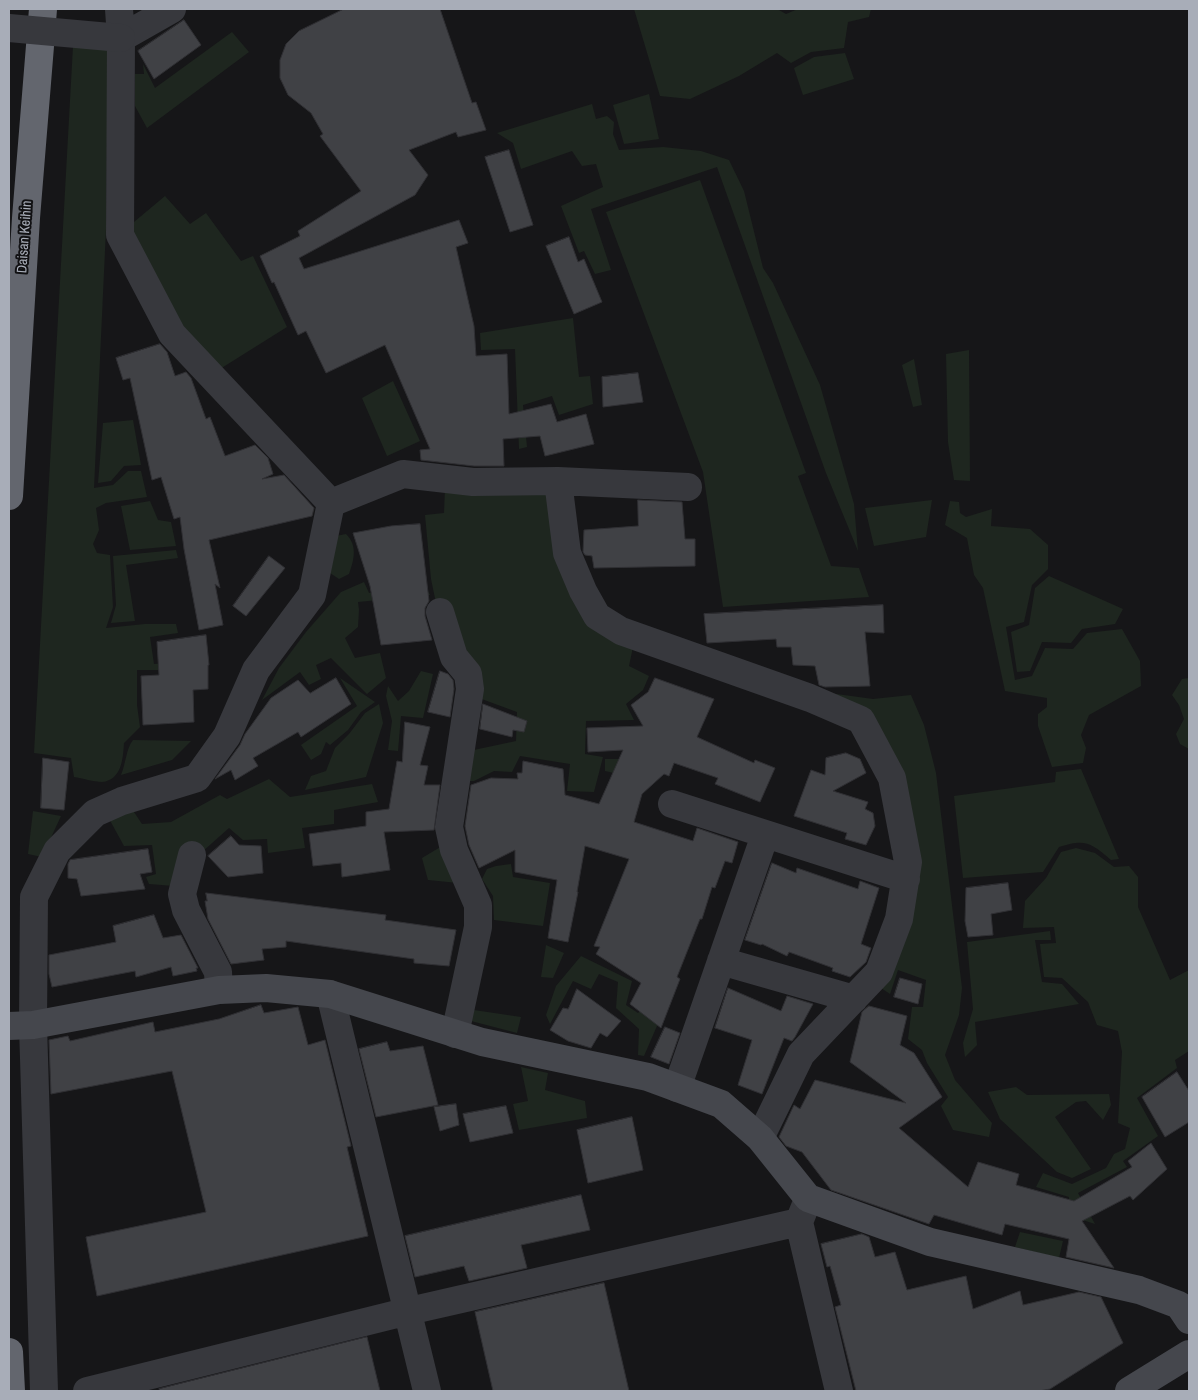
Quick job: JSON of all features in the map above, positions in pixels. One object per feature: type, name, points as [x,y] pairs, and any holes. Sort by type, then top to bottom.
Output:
[{"type":"highway","name":"Daisan Keihin","points":[[9,496],[26,218],[43,9]]},
{"type":"highway","points":[[9,1352],[11,1391]]},
{"type":"street","points":[[119,9],[121,38],[120,235],[172,334],[332,503]]},
{"type":"street","points":[[9,28],[121,38],[172,9]]},
{"type":"street","points":[[332,503],[403,474],[473,482],[558,481],[688,487]]},
{"type":"street","points":[[558,481],[567,553],[583,592],[597,616],[621,631],[810,698],[861,720],[892,778],[908,862],[899,919],[879,972],[801,1054],[760,1138]]},
{"type":"street","points":[[44,1391],[21,1026],[34,896],[57,851],[95,812],[122,801],[197,778],[227,736],[256,670],[312,594],[332,503]]},
{"type":"street","points":[[440,612],[454,657],[468,674],[470,689],[449,827],[454,850],[478,905],[478,927],[455,1034]]},
{"type":"street","points":[[672,804],[906,879]]},
{"type":"street","points":[[677,1088],[765,835]]},
{"type":"street","points":[[192,855],[182,894],[186,910],[218,972],[219,990]]},
{"type":"street","points":[[721,961],[854,999]]},
{"type":"street","points":[[21,1026],[219,990],[266,988],[330,994],[482,1042],[648,1077],[721,1104],[760,1138],[803,1210],[839,1391]]},
{"type":"street","points":[[330,994],[428,1391]]},
{"type":"street","points":[[87,1391],[803,1210],[930,1242],[1140,1290],[1179,1305],[1189,1320]]},
{"type":"street","points":[[1129,1391],[1189,1354]]},
{"type":"shaded area","points":[[634,9],[777,9],[786,14],[798,9],[871,9],[869,17],[848,22],[844,48],[811,52],[791,63],[777,53],[739,76],[690,99],[660,96]]},
{"type":"shaded area","points":[[232,32],[249,52],[147,128],[135,106],[135,74],[144,74],[143,64],[155,88]]},
{"type":"shaded area","points":[[73,46],[108,50],[106,229],[94,488],[113,485],[128,471],[141,471],[147,497],[106,503],[96,508],[99,530],[93,544],[97,553],[110,555],[113,607],[106,628],[145,624],[176,624],[178,633],[150,637],[154,664],[180,662],[180,670],[137,670],[137,705],[140,727],[124,743],[122,761],[117,773],[109,780],[102,782],[74,777],[71,758],[34,753]]},
{"type":"shaded area","points":[[845,53],[854,79],[803,95],[794,68],[814,57]]},
{"type":"shaded area","points":[[649,94],[659,139],[624,144],[613,105]]},
{"type":"shaded area","points":[[592,104],[596,119],[607,116],[614,122],[613,134],[619,150],[663,147],[701,151],[729,160],[744,191],[763,268],[773,283],[820,385],[854,504],[858,551],[826,473],[717,167],[591,209],[611,270],[595,274],[584,251],[579,253],[561,206],[603,187],[596,164],[582,166],[572,151],[521,169],[513,143],[497,133]]},
{"type":"shaded area","points":[[700,180],[806,473],[798,476],[831,566],[859,568],[869,597],[723,607],[703,472],[606,212]]},
{"type":"shaded area","points":[[165,196],[190,224],[206,213],[241,261],[253,256],[287,327],[220,369],[181,328],[128,227]]},
{"type":"shaded area","points":[[573,318],[579,377],[590,376],[593,404],[559,415],[552,396],[523,405],[527,447],[519,449],[515,349],[481,350],[480,333]]},
{"type":"shaded area","points":[[969,350],[970,481],[954,480],[948,442],[946,354]]},
{"type":"shaded area","points":[[914,359],[922,405],[913,407],[902,365]]},
{"type":"shaded area","points":[[393,381],[420,441],[387,456],[362,398]]},
{"type":"shaded area","points":[[133,420],[141,465],[124,466],[111,481],[98,483],[103,423]]},
{"type":"shaded area","points":[[445,488],[553,491],[562,555],[633,647],[629,666],[649,676],[643,690],[626,704],[634,720],[586,721],[585,754],[603,757],[594,792],[567,791],[570,764],[520,756],[512,772],[494,771],[474,781],[463,781],[469,751],[516,741],[517,712],[479,698],[436,603],[431,579],[425,515],[444,513]]},
{"type":"shaded area","points":[[932,500],[926,537],[874,546],[865,508]]},
{"type":"shaded area","points":[[150,501],[158,520],[171,522],[176,546],[130,550],[121,506]]},
{"type":"shaded area","points":[[950,501],[959,502],[960,513],[966,517],[992,509],[991,526],[1030,529],[1048,545],[1048,569],[1032,585],[1024,622],[1006,627],[1015,680],[1032,676],[1045,648],[1073,649],[1087,633],[1122,629],[1140,661],[1141,686],[1089,715],[1081,735],[1086,748],[1083,763],[1052,767],[1038,726],[1038,714],[1047,707],[1047,698],[1005,691],[983,588],[974,575],[967,538],[945,525]]},
{"type":"shaded area","points":[[346,534],[352,543],[354,553],[349,574],[339,579],[330,573],[336,536]]},
{"type":"shaded area","points":[[176,550],[178,558],[126,565],[135,621],[111,623],[116,605],[113,556]]},
{"type":"shaded area","points":[[1049,576],[1123,609],[1115,624],[1082,629],[1071,643],[1042,642],[1030,671],[1017,672],[1011,632],[1029,625],[1035,588]]},
{"type":"shaded area","points":[[423,581],[430,595],[358,602],[358,627],[345,638],[355,658],[380,653],[386,678],[367,694],[331,658],[316,665],[321,679],[309,685],[300,672],[262,700],[279,668],[306,632],[341,592],[364,582],[369,593]]},
{"type":"shaded area","points":[[421,671],[433,674],[423,718],[401,716],[398,751],[388,750],[392,721],[386,696],[388,686],[398,701],[409,691]]},
{"type":"shaded area","points":[[340,678],[375,702],[361,712],[348,730],[330,745],[326,742],[321,754],[311,760],[301,745],[357,706]]},
{"type":"shaded area","points":[[1189,678],[1189,749],[1180,744],[1176,734],[1184,719],[1179,705],[1172,695],[1182,679]]},
{"type":"shaded area","points":[[822,692],[873,699],[911,695],[924,725],[936,773],[962,988],[959,1015],[945,1055],[955,1080],[992,1123],[989,1137],[953,1130],[941,1106],[948,1097],[927,1063],[922,1050],[908,1039],[912,1007],[923,1007],[926,980],[898,970],[890,994],[878,986],[905,922],[896,775]]},
{"type":"shaded area","points":[[379,704],[383,723],[366,777],[305,790],[311,776],[326,771],[335,748],[349,734],[365,713]]},
{"type":"shaded area","points":[[133,740],[191,741],[172,760],[121,775]]},
{"type":"shaded area","points":[[605,759],[635,759],[632,777],[605,771]]},
{"type":"shaded area","points":[[1081,769],[1119,859],[1111,860],[1092,846],[1075,843],[1059,847],[1043,872],[963,878],[954,796],[1055,782],[1056,772]]},
{"type":"shaded area","points":[[269,779],[290,797],[372,784],[378,802],[334,810],[334,824],[302,828],[305,848],[268,853],[267,839],[243,840],[229,828],[202,852],[174,886],[149,884],[146,877],[156,874],[152,845],[124,846],[107,815],[130,806],[142,824],[171,822],[220,795],[227,799]]},
{"type":"shaded area","points":[[33,811],[61,816],[42,857],[28,854]]},
{"type":"shaded area","points":[[442,846],[458,883],[428,880],[422,858]]},
{"type":"shaded area","points":[[1076,848],[1095,853],[1114,867],[1129,866],[1138,877],[1138,907],[1170,980],[1189,970],[1189,1051],[1175,1060],[1177,1068],[1137,1098],[1158,1136],[1123,1161],[1127,1167],[1078,1193],[1095,1224],[1070,1216],[1065,1224],[1069,1197],[1036,1187],[1043,1173],[1072,1184],[1106,1168],[1114,1154],[1125,1149],[1130,1128],[1118,1123],[1122,1052],[1118,1031],[1097,1025],[1088,1002],[1062,978],[1044,977],[1040,944],[1056,943],[1054,927],[1023,928],[1025,901],[1046,878],[1061,852]]},
{"type":"shaded area","points":[[511,864],[513,877],[550,883],[543,926],[494,920],[493,896],[482,879],[487,869]]},
{"type":"shaded area","points":[[1050,931],[1051,940],[1035,940],[1042,982],[1062,984],[1079,1004],[975,1022],[977,1045],[965,1057],[963,1043],[973,1009],[967,942]]},
{"type":"shaded area","points":[[546,945],[564,953],[553,978],[541,977]]},
{"type":"shaded area","points":[[581,956],[632,981],[626,1005],[638,1013],[647,1003],[663,1012],[644,1056],[638,1055],[639,1029],[616,1008],[618,982],[599,974],[591,989],[573,981],[550,1024],[546,1015],[556,986]]},
{"type":"shaded area","points":[[474,1010],[521,1017],[517,1033],[471,1021]]},
{"type":"shaded area","points":[[521,1067],[548,1073],[545,1090],[585,1101],[587,1118],[519,1130],[513,1104],[528,1101]]},
{"type":"shaded area","points":[[1016,1087],[1027,1095],[1109,1094],[1111,1105],[1103,1120],[1086,1101],[1076,1102],[1055,1117],[1091,1169],[1072,1178],[1057,1172],[1000,1119],[988,1092]]},
{"type":"shaded area","points":[[1020,1232],[1063,1241],[1059,1258],[1015,1247]]},
{"type":"building","points":[[344,9],[440,9],[472,103],[476,102],[486,130],[458,137],[456,132],[409,150],[428,175],[415,195],[299,258],[304,269],[459,220],[468,243],[456,247],[474,326],[476,356],[507,354],[509,414],[551,404],[557,422],[586,414],[594,444],[545,456],[540,436],[503,439],[504,466],[474,466],[421,460],[420,450],[430,449],[385,345],[326,373],[306,331],[298,335],[260,256],[300,236],[298,231],[361,191],[320,136],[323,134],[311,113],[288,95],[280,78],[280,60],[286,44],[299,31]]},
{"type":"building","points":[[184,20],[201,45],[154,79],[138,51]]},
{"type":"building","points":[[509,150],[533,225],[510,232],[485,157]]},
{"type":"building","points":[[569,237],[578,262],[584,259],[602,302],[574,314],[546,246]]},
{"type":"building","points":[[160,344],[167,352],[175,376],[186,372],[191,378],[206,419],[210,417],[225,456],[255,445],[268,458],[273,474],[262,479],[284,475],[314,508],[312,516],[209,540],[220,588],[215,584],[223,625],[199,630],[180,517],[174,519],[161,477],[152,480],[130,378],[123,380],[116,358]]},
{"type":"building","points":[[638,373],[643,402],[603,407],[602,377]]},
{"type":"building","points":[[638,500],[682,502],[685,539],[695,539],[695,566],[594,568],[592,556],[585,555],[583,552],[584,530],[638,526]]},
{"type":"building","points":[[420,524],[429,601],[425,608],[425,616],[432,640],[381,645],[370,586],[353,533],[391,526]]},
{"type":"building","points":[[269,556],[285,568],[246,616],[233,606]]},
{"type":"building","points":[[883,605],[884,633],[865,632],[870,686],[825,687],[819,685],[815,666],[793,665],[791,647],[777,647],[776,639],[707,643],[704,614]]},
{"type":"building","points":[[206,635],[209,665],[208,689],[193,690],[194,722],[143,725],[141,676],[159,675],[157,642]]},
{"type":"building","points":[[440,671],[448,674],[453,680],[454,689],[450,717],[428,712]]},
{"type":"building","points":[[336,678],[351,704],[301,737],[298,732],[253,758],[258,766],[235,780],[231,770],[215,779],[271,698],[298,680],[310,693]]},
{"type":"building","points":[[655,678],[714,699],[697,737],[754,763],[755,760],[775,768],[760,802],[715,784],[718,778],[674,763],[669,776],[664,774],[642,794],[634,822],[693,841],[697,828],[738,842],[732,863],[725,861],[715,888],[712,887],[702,919],[700,919],[677,977],[680,979],[661,1028],[630,1004],[641,983],[596,954],[600,947],[594,946],[629,859],[585,846],[568,942],[548,938],[557,880],[515,872],[515,850],[479,868],[469,845],[465,826],[471,785],[491,778],[518,779],[517,773],[522,773],[523,761],[563,769],[565,795],[599,804],[623,750],[588,752],[587,728],[643,726],[631,705],[648,692]]},
{"type":"building","points":[[483,704],[527,721],[524,732],[513,730],[512,737],[480,729]]},
{"type":"building","points":[[405,722],[430,727],[420,765],[428,766],[424,785],[440,785],[434,830],[384,832],[390,870],[342,877],[341,863],[313,866],[309,834],[366,826],[366,812],[389,809],[397,761],[402,762]]},
{"type":"building","points":[[846,753],[860,759],[866,773],[833,791],[868,802],[865,809],[873,813],[875,826],[866,845],[845,839],[847,833],[794,816],[811,770],[825,775],[826,758]]},
{"type":"building","points":[[43,758],[69,762],[64,810],[41,808]]},
{"type":"building","points":[[231,836],[239,845],[261,846],[263,873],[228,877],[208,856]]},
{"type":"building","points":[[148,849],[152,872],[140,874],[145,889],[81,896],[77,879],[68,878],[68,864],[70,860]]},
{"type":"building","points":[[772,863],[796,873],[797,868],[858,889],[860,881],[879,888],[861,944],[871,948],[866,962],[850,977],[832,971],[833,968],[789,952],[787,956],[762,944],[745,940]]},
{"type":"building","points":[[1008,883],[1012,910],[991,914],[993,935],[968,937],[965,921],[966,888]]},
{"type":"building","points":[[206,893],[386,915],[385,920],[456,930],[449,966],[414,963],[414,959],[286,941],[286,947],[262,949],[264,960],[231,964],[208,919],[205,901],[207,901]]},
{"type":"building","points":[[154,915],[163,938],[181,935],[198,968],[196,968],[197,971],[173,976],[171,967],[136,977],[135,971],[52,987],[49,974],[49,955],[116,942],[113,926]]},
{"type":"building","points":[[900,978],[922,984],[918,1004],[894,997]]},
{"type":"building","points":[[728,988],[781,1011],[787,996],[813,1004],[792,1041],[784,1038],[762,1094],[738,1085],[752,1040],[715,1028]]},
{"type":"building","points":[[577,989],[621,1021],[607,1037],[600,1033],[591,1048],[568,1041],[550,1030],[563,1008],[568,1009]]},
{"type":"building","points":[[261,1005],[264,1013],[298,1007],[308,1045],[325,1040],[351,1146],[347,1147],[368,1236],[97,1296],[86,1237],[206,1212],[172,1071],[51,1094],[49,1040],[68,1036],[70,1041],[153,1022],[155,1032],[219,1019]]},
{"type":"building","points":[[869,1006],[907,1016],[900,1045],[914,1053],[942,1097],[899,1128],[968,1187],[978,1162],[1019,1174],[1016,1185],[1074,1201],[1132,1167],[1128,1161],[1151,1143],[1167,1169],[1133,1200],[1130,1196],[1082,1221],[1114,1268],[1066,1257],[1069,1239],[1005,1224],[1002,1235],[934,1215],[929,1224],[831,1190],[802,1152],[786,1146],[779,1137],[794,1105],[800,1109],[815,1080],[906,1103],[850,1062],[862,1012]]},
{"type":"building","points":[[665,1027],[680,1033],[669,1064],[651,1057]]},
{"type":"building","points":[[387,1042],[390,1051],[423,1046],[438,1105],[376,1117],[359,1049]]},
{"type":"building","points":[[1177,1072],[1189,1091],[1189,1122],[1165,1137],[1142,1097]]},
{"type":"building","points":[[456,1104],[459,1125],[440,1131],[434,1107]]},
{"type":"building","points":[[506,1106],[513,1133],[470,1142],[463,1114]]},
{"type":"building","points":[[632,1117],[643,1170],[588,1183],[577,1130]]},
{"type":"building","points":[[581,1195],[590,1230],[521,1245],[527,1268],[469,1281],[464,1266],[415,1277],[405,1236]]},
{"type":"building","points":[[862,1234],[869,1237],[875,1257],[895,1252],[907,1290],[966,1276],[973,1309],[1020,1291],[1023,1305],[1079,1292],[1101,1297],[1123,1343],[1050,1389],[1039,1391],[856,1391],[835,1307],[841,1305],[830,1266],[827,1267],[821,1244]]},
{"type":"building","points":[[604,1283],[629,1391],[493,1391],[475,1312]]},
{"type":"building","points":[[367,1337],[380,1391],[160,1391],[159,1389]]}]
